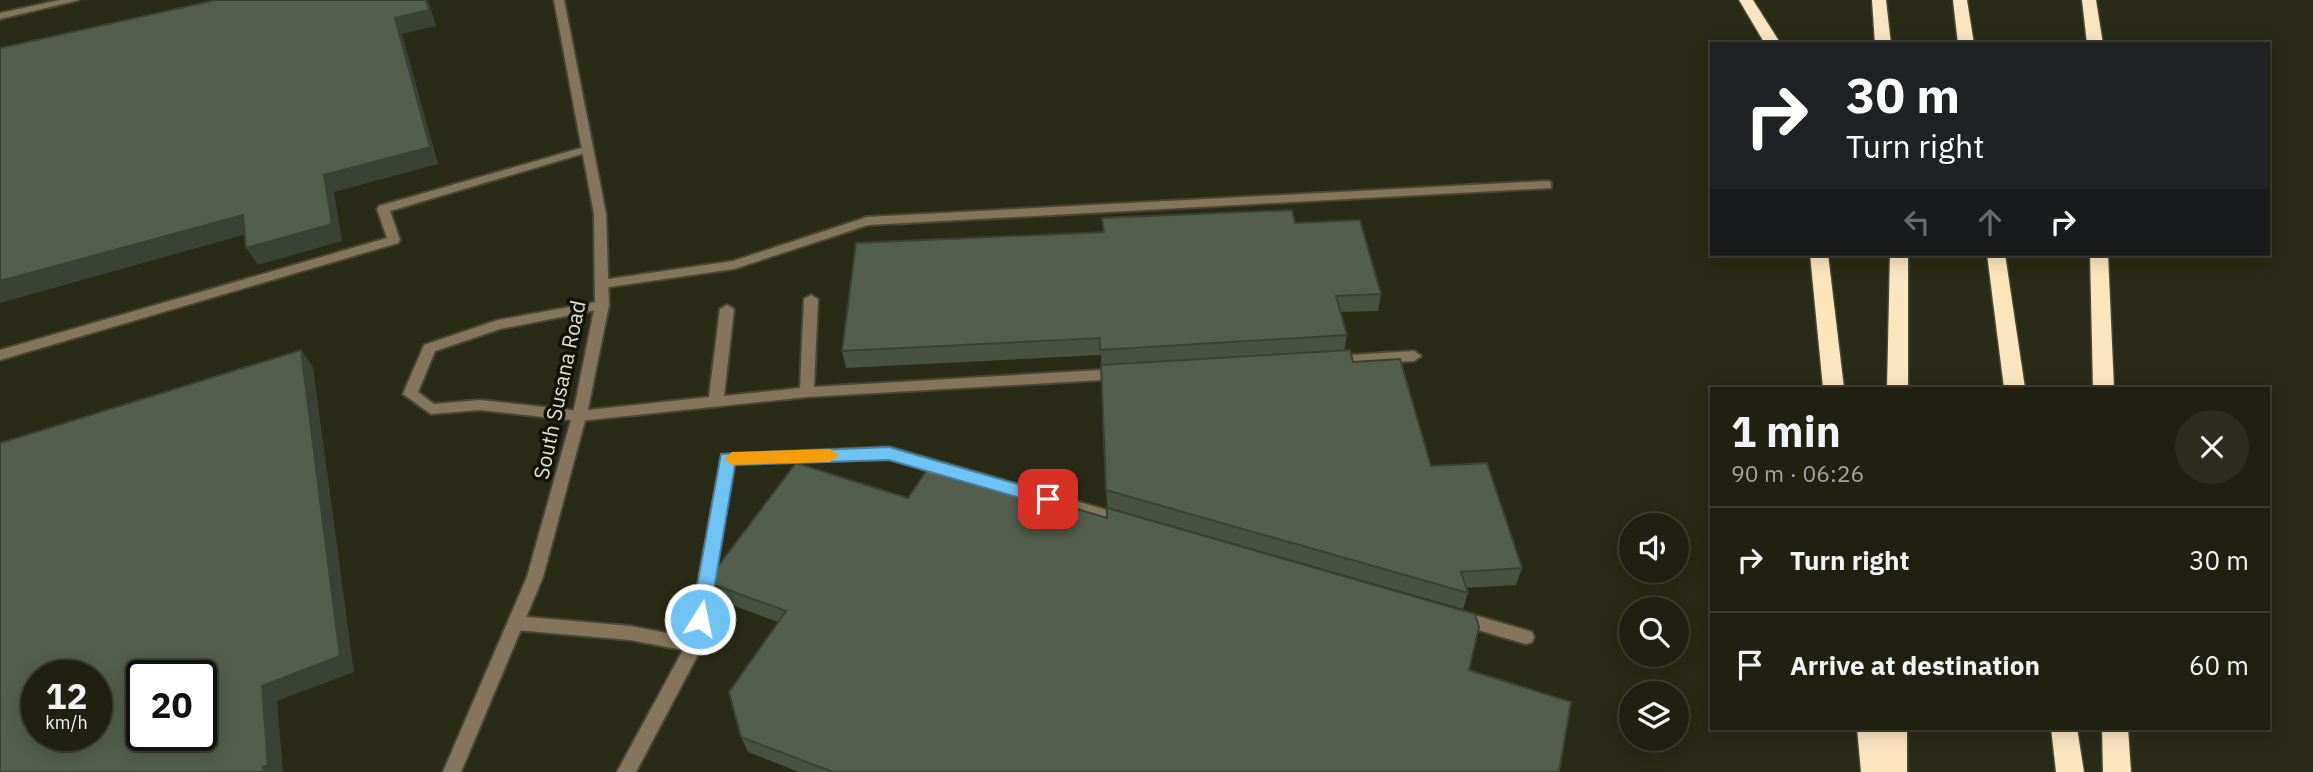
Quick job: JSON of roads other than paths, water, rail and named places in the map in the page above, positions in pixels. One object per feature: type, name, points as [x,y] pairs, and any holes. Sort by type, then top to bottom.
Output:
[{"type":"highway","points":[[1746,0],[1772,42]]},
{"type":"highway","points":[[1879,0],[1883,42]]},
{"type":"highway","points":[[1960,0],[1966,42]]},
{"type":"highway","points":[[2089,0],[2095,42]]},
{"type":"highway","points":[[1819,256],[1834,387]]},
{"type":"highway","points":[[1898,387],[1899,256]]},
{"type":"highway","points":[[1996,256],[2015,387]]},
{"type":"highway","points":[[2099,256],[2104,387]]},
{"type":"highway","points":[[1870,730],[1875,772]]},
{"type":"highway","points":[[1893,772],[1894,730]]},
{"type":"highway","points":[[2064,730],[2070,772]]},
{"type":"highway","points":[[2115,730],[2117,772]]},
{"type":"street","points":[[0,16],[74,0]]},
{"type":"street","name":"South Susana Road","points":[[453,772],[535,577],[579,416],[602,305],[600,214],[559,0]]},
{"type":"street","points":[[0,355],[394,240],[383,209],[588,149]]},
{"type":"street","points":[[601,284],[734,265],[867,221],[1547,185]]},
{"type":"street","points":[[807,392],[811,299]]},
{"type":"street","points":[[602,305],[498,325],[429,348],[410,394],[432,409],[480,405],[579,416],[807,392],[1138,373]]},
{"type":"street","points":[[716,401],[727,309]]},
{"type":"street","points":[[1318,362],[1414,356]]},
{"type":"street","points":[[626,772],[695,645],[727,459],[889,453],[1141,526]]},
{"type":"street","points":[[1446,614],[1526,637]]},
{"type":"street","points":[[516,623],[630,633],[695,645]]}]
